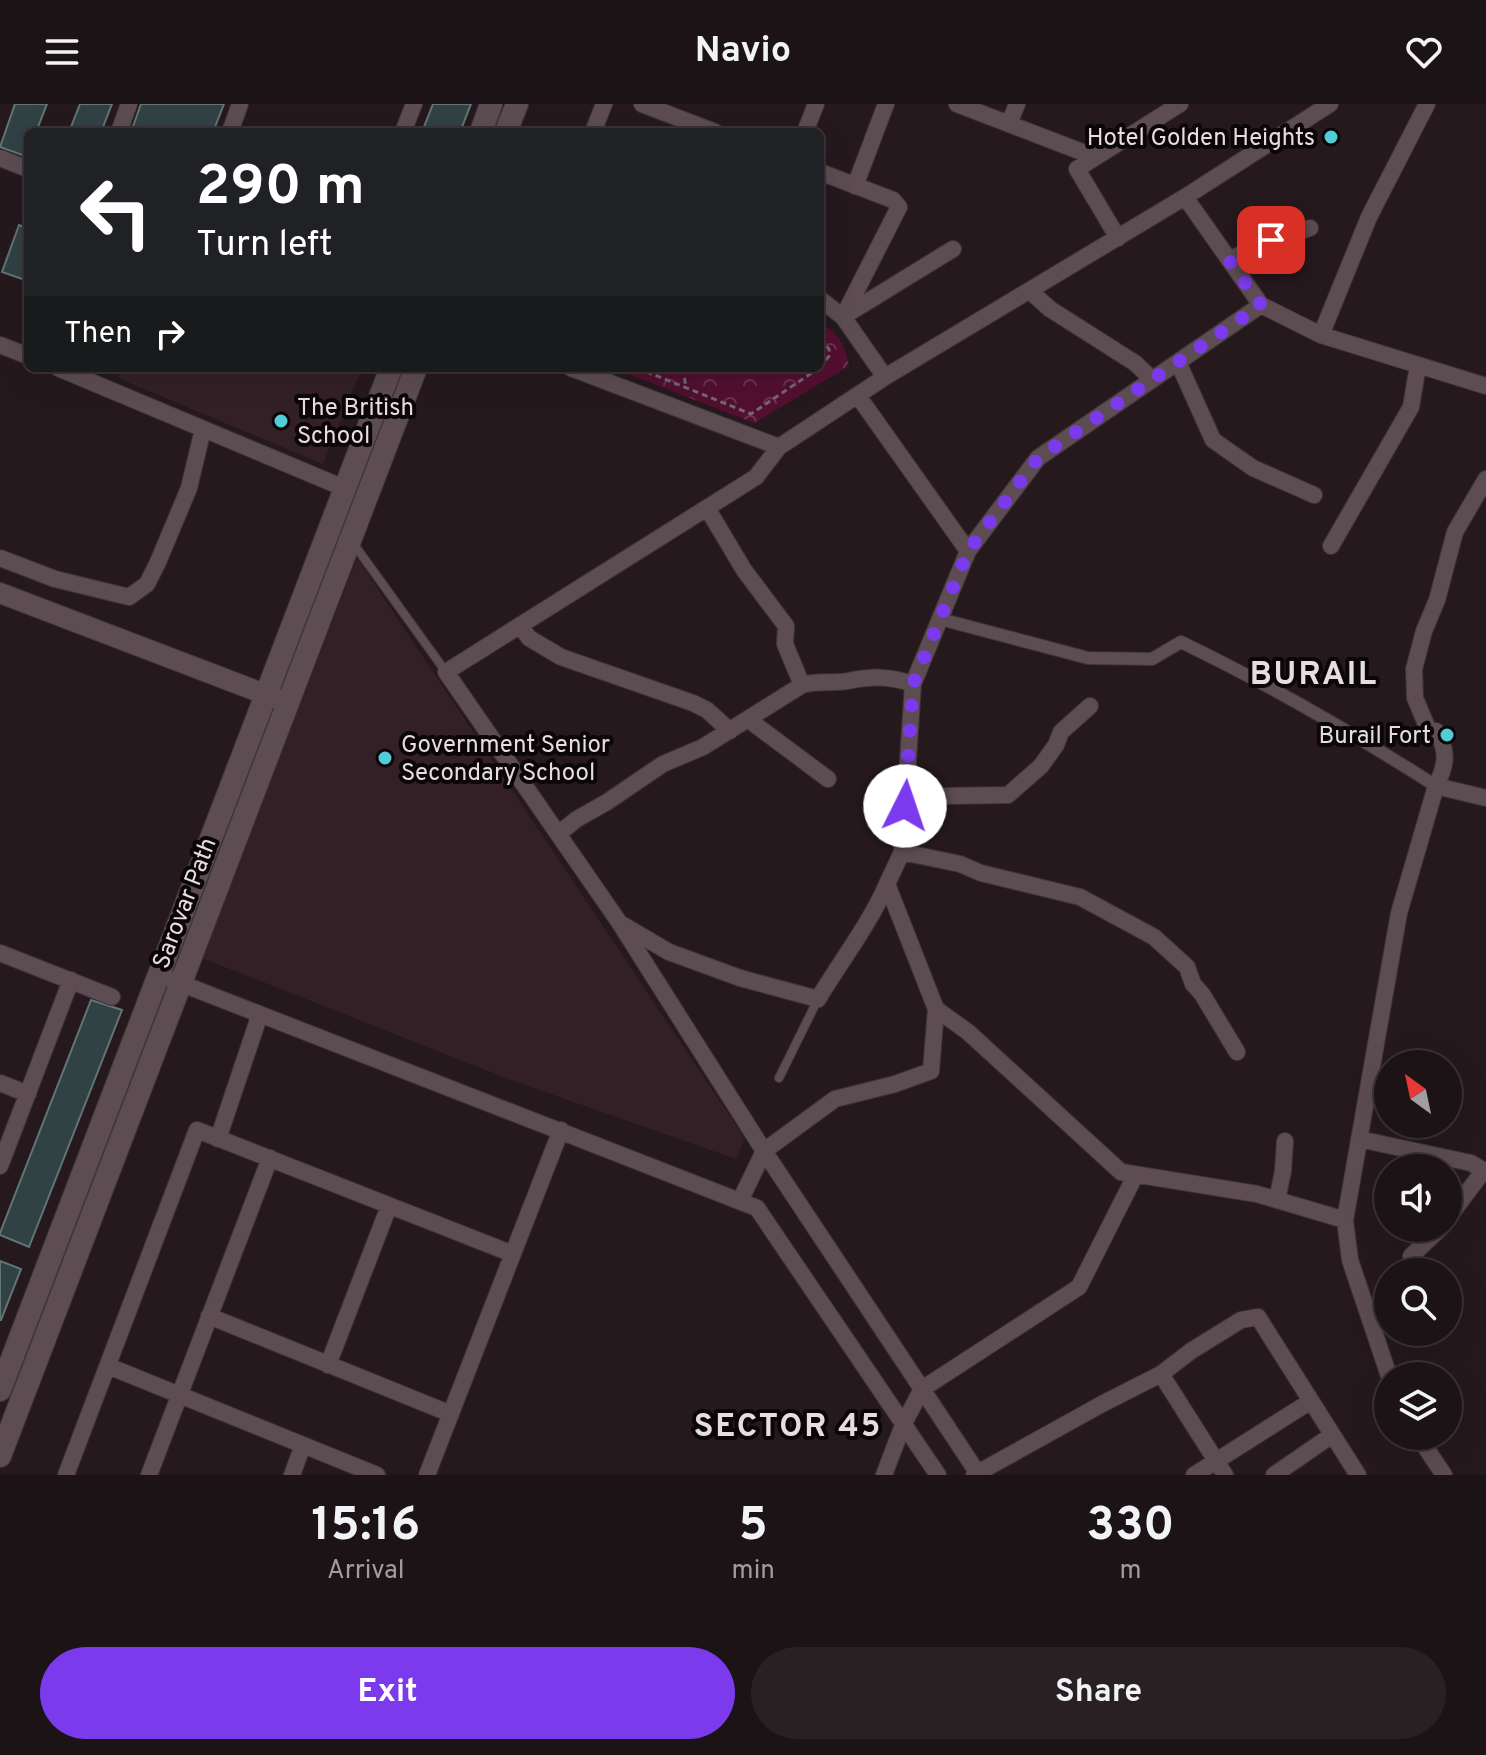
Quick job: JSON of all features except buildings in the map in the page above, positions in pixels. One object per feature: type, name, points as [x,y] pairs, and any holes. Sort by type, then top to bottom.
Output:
[{"type":"main road","points":[[482,128],[491,104]]},
{"type":"main road","points":[[508,128],[517,104]]},
{"type":"main road","name":"Sarovar Path","points":[[0,1390],[389,372]]},
{"type":"main road","name":"Sarovar Path","points":[[0,1456],[414,372]]},
{"type":"street","points":[[120,128],[129,104]]},
{"type":"street","points":[[231,128],[240,104]]},
{"type":"street","points":[[405,128],[414,104]]},
{"type":"street","points":[[595,128],[604,104]]},
{"type":"street","points":[[642,104],[664,108],[706,128]]},
{"type":"street","points":[[807,128],[816,104]]},
{"type":"street","points":[[855,186],[886,104]]},
{"type":"street","points":[[957,104],[1095,157]]},
{"type":"street","points":[[1009,124],[1017,104]]},
{"type":"street","points":[[1118,238],[1077,169],[1180,104]]},
{"type":"street","points":[[1330,104],[1185,197],[885,377],[779,447],[756,477],[446,672],[619,922],[764,1151],[977,1474],[1161,1374],[1241,1320],[1258,1317],[1358,1475]]},
{"type":"street","points":[[1321,335],[1369,217],[1427,104]]},
{"type":"street","points":[[0,158],[24,167]]},
{"type":"street","points":[[824,174],[898,203],[899,207],[843,317]]},
{"type":"street","points":[[1185,197],[1261,305],[1321,335],[1486,386]]},
{"type":"street","points":[[1229,260],[1271,240],[1310,228]]},
{"type":"street","points":[[843,317],[953,249]]},
{"type":"street","points":[[1030,291],[1050,309],[1135,363],[1152,379]]},
{"type":"street","points":[[824,302],[843,317],[885,377]]},
{"type":"street","points":[[619,922],[669,952],[740,978],[818,999],[872,915],[902,852],[913,684],[968,551],[1038,458],[1261,305]]},
{"type":"street","points":[[0,345],[24,354]]},
{"type":"street","points":[[1178,362],[1213,440],[1253,468],[1314,495]]},
{"type":"street","points":[[1331,546],[1411,407],[1418,365]]},
{"type":"street","points":[[68,372],[344,488]]},
{"type":"street","points":[[582,372],[779,447]]},
{"type":"street","points":[[858,396],[968,551]]},
{"type":"street","points":[[0,558],[55,579],[129,597],[147,584],[158,562],[189,488],[203,429]]},
{"type":"street","points":[[1384,1362],[1350,1260],[1345,1220],[1399,913],[1436,786],[1445,767],[1445,744],[1436,731],[1428,729],[1419,711],[1415,698],[1414,669],[1455,532],[1486,479]]},
{"type":"street","points":[[707,508],[744,570],[786,626],[785,644],[802,685]]},
{"type":"street","points":[[0,593],[288,703]]},
{"type":"street","points":[[940,619],[1088,658],[1152,659],[1181,642],[1254,677],[1339,724],[1436,786],[1486,798]]},
{"type":"street","points":[[520,625],[529,638],[561,657],[693,703],[707,710],[730,731]]},
{"type":"street","points":[[558,834],[663,764],[703,747],[802,685],[861,677],[881,677],[913,684]]},
{"type":"street","points":[[905,806],[943,796],[1008,795],[1041,766],[1061,732],[1090,706]]},
{"type":"street","points":[[749,720],[828,779]]},
{"type":"street","points":[[902,852],[960,864],[981,873],[1080,897],[1154,937],[1187,967],[1193,984],[1237,1052]]},
{"type":"street","points":[[740,1201],[764,1151],[835,1099],[931,1071],[936,1009],[887,884]]},
{"type":"street","points":[[0,953],[112,997]]},
{"type":"street","points":[[159,975],[757,1208],[938,1475]]},
{"type":"street","points":[[0,1166],[71,980]]},
{"type":"street","points":[[936,1009],[968,1032],[1121,1172],[1257,1194],[1345,1220]]},
{"type":"street","points":[[218,1139],[260,1014]]},
{"type":"street","points":[[0,1083],[28,1094]]},
{"type":"street","points":[[66,1475],[197,1130],[513,1254]]},
{"type":"street","points":[[427,1475],[561,1130]]},
{"type":"street","points":[[1359,1139],[1471,1163],[1485,1171],[1462,1200]]},
{"type":"street","points":[[1277,1200],[1285,1141]]},
{"type":"street","points":[[149,1475],[270,1158]]},
{"type":"street","points":[[884,1475],[903,1425],[922,1389],[1079,1287],[1135,1176]]},
{"type":"street","points":[[328,1365],[389,1206]]},
{"type":"street","points":[[1411,1256],[1426,1242]]},
{"type":"street","points":[[209,1316],[451,1414]]},
{"type":"street","points":[[108,1366],[377,1475]]},
{"type":"street","points":[[1161,1374],[1220,1468]]},
{"type":"street","points":[[1194,1475],[1220,1468],[1311,1401]]},
{"type":"street","points":[[1274,1475],[1332,1435]]},
{"type":"street","points":[[292,1475],[303,1445]]},
{"type":"street","points":[[1427,1450],[1444,1475]]},
{"type":"lane","points":[[350,540],[446,672]]},
{"type":"lane","points":[[779,1078],[818,999]]},
{"type":"path","points":[[824,343],[830,355],[824,363]]},
{"type":"path","points":[[649,372],[751,414],[814,372]]},
{"type":"path","points":[[684,372],[686,388]]},
{"type":"shaded area","name":"The British School","points":[[120,372],[360,372],[323,464],[118,378]]},
{"type":"shaded area","name":"Government Senior Secondary School","points":[[357,558],[745,1139],[736,1159],[511,1080],[202,958]]},
{"type":"green space","points":[[824,326],[832,331],[846,352],[849,366],[754,423],[623,372],[824,372]]},
{"type":"place","name":"Hotel Golden Heights","points":[[1331,137]]},
{"type":"place","name":"The British School","points":[[281,421]]},
{"type":"place","name":"Burail Fort","points":[[1447,735]]},
{"type":"place","name":"Government Senior Secondary School","points":[[385,758]]},
{"type":"district","name":"BURAIL","points":[[1314,673]]},
{"type":"district","name":"SECTOR 45","points":[[788,1425]]},
{"type":"route","points":[[905,806],[913,684],[968,551],[1038,458],[1261,305],[1229,260],[1271,240]]}]
